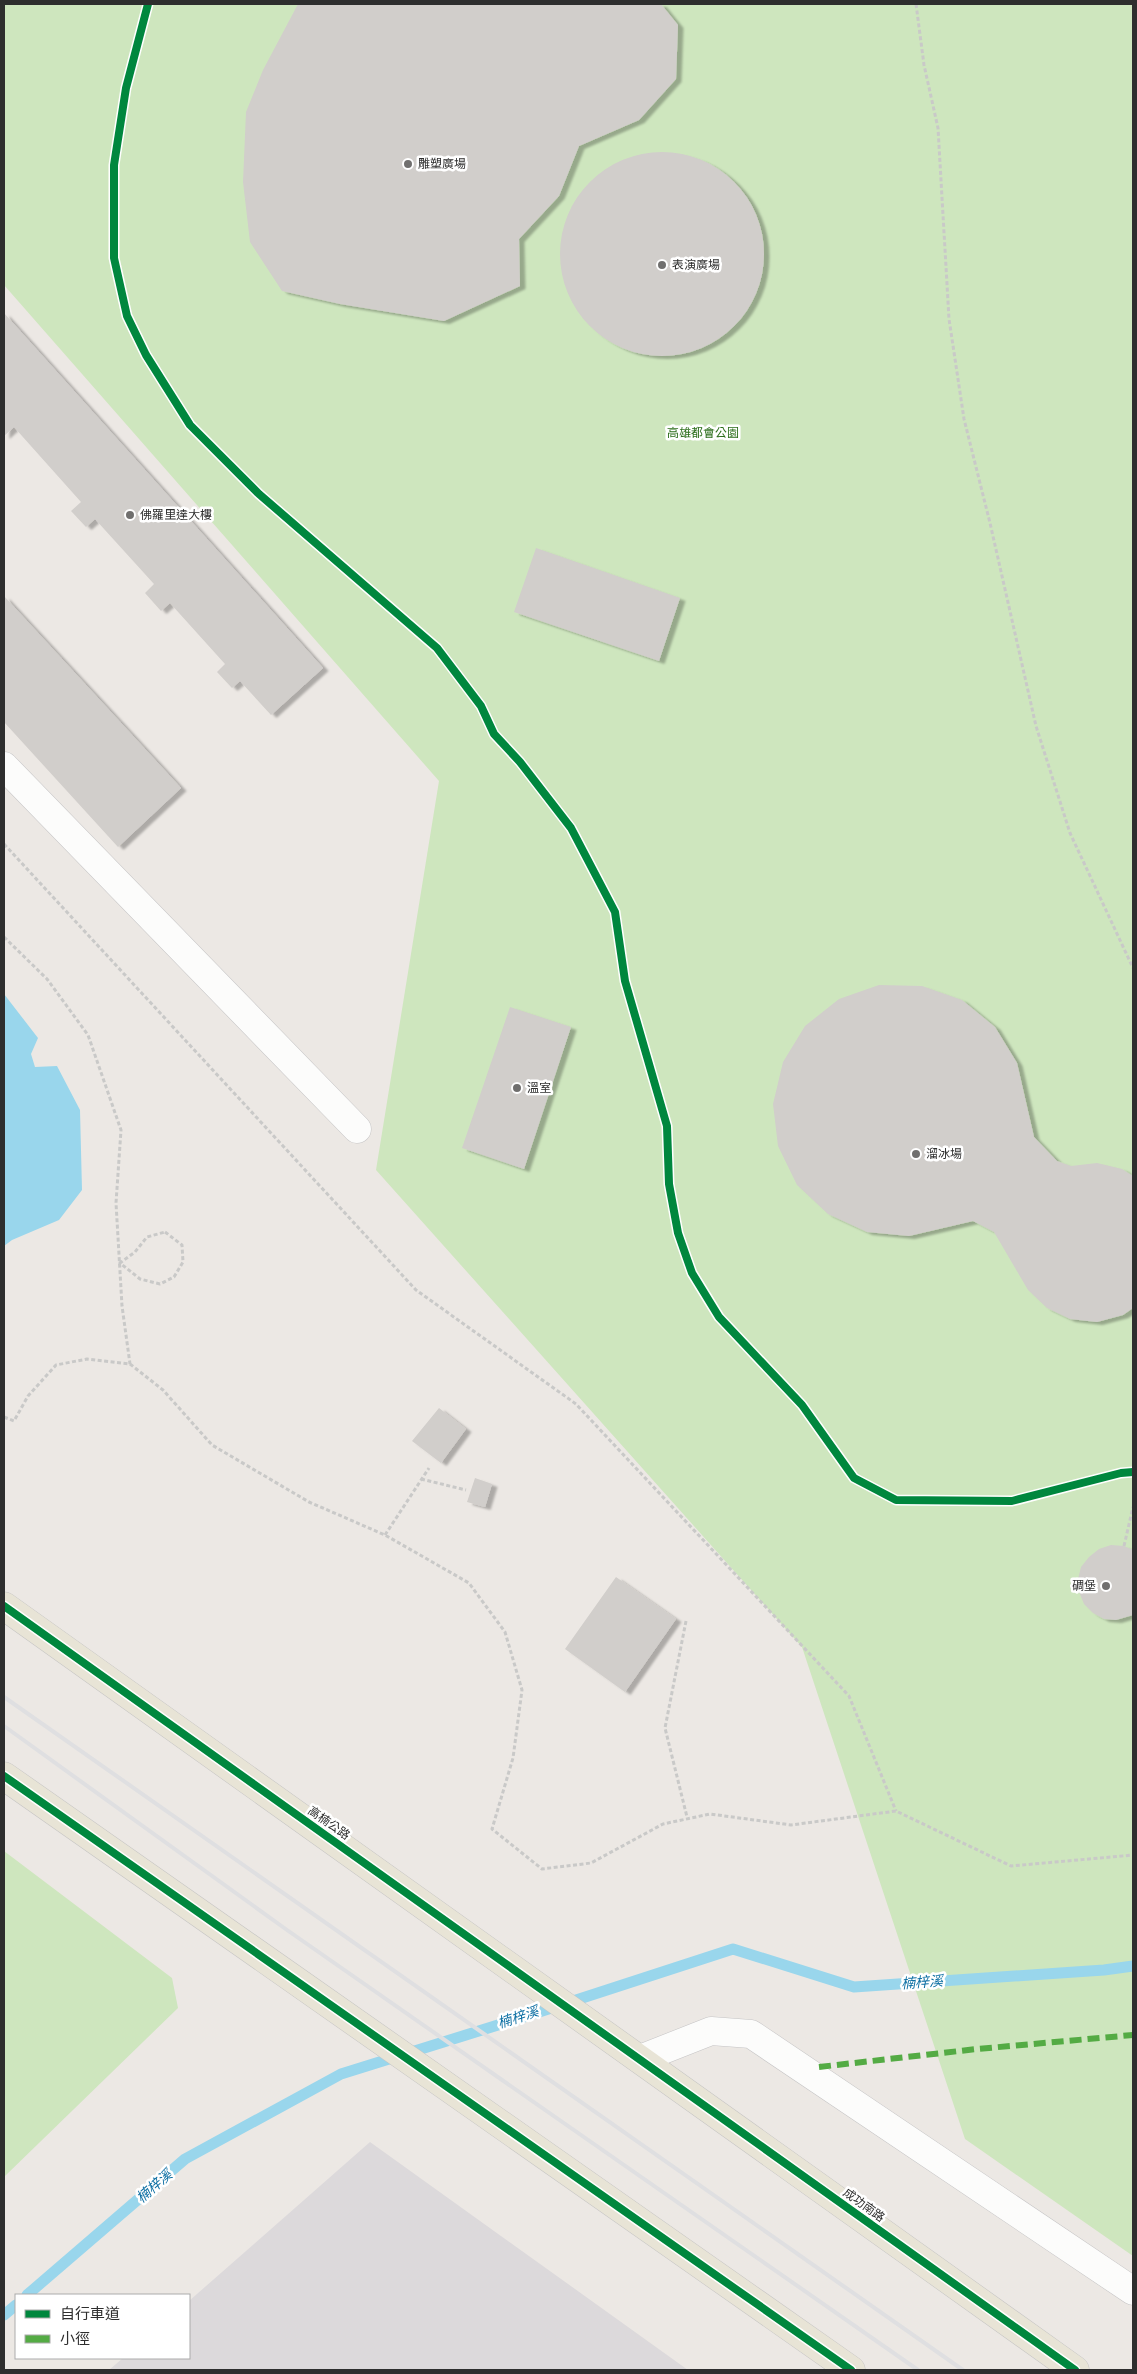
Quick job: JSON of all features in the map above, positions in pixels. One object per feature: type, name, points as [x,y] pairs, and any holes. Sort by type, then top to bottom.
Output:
[{"type":"main road","name":"高楠公路","points":[[4,1606],[640,2059]]},
{"type":"main road","points":[[4,1776],[850,2370]]},
{"type":"main road","name":"成功南路","points":[[640,2059],[1075,2370]]},
{"type":"lane","points":[[4,766],[357,1129]]},
{"type":"lane","points":[[640,2059],[711,2031],[751,2034],[1133,2291]]},
{"type":"path","points":[[918,4],[924,64],[938,128],[949,319],[964,419],[990,523],[1036,726],[1070,833],[1133,968]]},
{"type":"path","points":[[4,844],[416,1290],[576,1404],[849,1696],[896,1811]]},
{"type":"path","points":[[4,938],[47,979],[88,1035],[121,1130],[116,1203],[122,1306],[130,1364]]},
{"type":"path","points":[[165,1232],[182,1245],[183,1262],[179,1270],[174,1278],[160,1284],[140,1279],[120,1263],[136,1252],[147,1237],[165,1232]]},
{"type":"path","points":[[4,1417],[14,1421],[28,1396],[56,1365],[87,1358],[130,1364],[163,1390],[212,1445],[309,1502],[385,1535],[469,1583],[505,1632],[522,1690],[513,1758],[492,1829],[542,1869],[591,1863],[663,1824],[687,1817],[710,1814],[791,1825],[896,1811],[1011,1866],[1133,1856]]},
{"type":"path","points":[[385,1535],[429,1468]]},
{"type":"path","points":[[421,1479],[466,1490]]},
{"type":"path","points":[[1124,1546],[1133,1507]]},
{"type":"path","points":[[686,1621],[665,1728],[687,1817]]},
{"type":"shaded area","points":[[370,2142],[688,2370],[109,2370],[122,2359],[190,2359],[190,2300]]},
{"type":"green space","name":"高雄都會公園","points":[[4,4],[1133,4],[1133,2256],[965,2139],[802,1647],[376,1170],[439,781],[4,285]]},
{"type":"green space","points":[[4,1851],[172,1978],[178,2008],[4,2177]]},
{"type":"water","points":[[4,994],[38,1038],[31,1054],[35,1067],[57,1066],[80,1110],[82,1190],[59,1220],[12,1240],[4,1246]]},
{"type":"building","name":"雕塑廣場","points":[[298,4],[661,4],[678,25],[676,79],[639,120],[579,146],[559,196],[519,239],[520,286],[444,321],[340,304],[282,291],[250,242],[243,182],[246,112],[263,70]]},
{"type":"building","name":"表演廣場","points":[[652,152],[672,152],[701,159],[727,175],[741,189],[757,215],[764,244],[764,264],[757,293],[741,319],[727,333],[701,349],[692,352],[672,356],[652,356],[623,349],[597,333],[583,319],[567,293],[564,284],[560,264],[560,244],[567,215],[583,189],[597,175],[623,159],[632,156]]},
{"type":"building","name":"佛羅里達大樓","points":[[4,313],[323,668],[271,715],[240,681],[232,688],[217,672],[225,664],[170,603],[161,611],[145,593],[154,584],[95,519],[86,527],[71,511],[81,502],[14,427],[4,436]]},
{"type":"building","points":[[536,548],[680,598],[659,661],[514,612]]},
{"type":"building","points":[[4,596],[181,788],[118,847],[4,722]]},
{"type":"building","name":"溜冰場","points":[[879,985],[922,986],[962,1000],[995,1027],[1017,1063],[1034,1137],[1057,1161],[1071,1166],[1097,1163],[1122,1169],[1133,1176],[1133,1308],[1123,1315],[1097,1322],[1070,1319],[1047,1308],[1028,1290],[994,1232],[973,1221],[909,1236],[867,1232],[828,1214],[797,1185],[778,1146],[773,1104],[783,1062],[805,1026],[839,999]]},
{"type":"building","name":"溫室","points":[[510,1007],[571,1027],[524,1169],[462,1148]]},
{"type":"building","points":[[439,1408],[466,1429],[441,1463],[412,1441]]},
{"type":"building","points":[[475,1478],[492,1484],[485,1507],[467,1502]]},
{"type":"building","name":"碉堡","points":[[1111,1545],[1124,1546],[1133,1550],[1133,1615],[1116,1620],[1104,1619],[1093,1613],[1084,1604],[1079,1592],[1078,1579],[1081,1567],[1089,1557],[1099,1549]]},
{"type":"building","points":[[616,1577],[676,1619],[625,1692],[565,1649]]},
{"type":"waterway","name":"楠梓溪","points":[[28,2294],[185,2159],[341,2074],[733,1949],[854,1987],[1104,1970],[1133,1966]]},
{"type":"waterway","name":"楠梓溪","points":[[4,2315],[15,2306]]},
{"type":"railway","points":[[4,1697],[963,2370]]},
{"type":"railway","points":[[4,1726],[287,1930],[918,2370]]},
{"type":"marked path","points":[[819,2067],[977,2049],[1133,2035]]},
{"type":"cycle path","points":[[148,4],[126,88],[114,165],[114,258],[127,316],[146,355],[190,425],[259,494],[437,648],[481,706],[494,734],[520,762],[571,828],[615,912],[625,981],[667,1126],[669,1184],[678,1233],[692,1273],[719,1317],[802,1405],[854,1478],[896,1500],[1012,1501],[1121,1473],[1133,1472]]},
{"type":"cycle path","points":[[4,1606],[1075,2370]]},
{"type":"cycle path","points":[[4,1776],[851,2370]]},
{"type":"place","name":"雕塑廣場","points":[[408,164]]},
{"type":"place","name":"表演廣場","points":[[662,265]]},
{"type":"place","name":"佛羅里達大樓","points":[[130,515]]},
{"type":"place","name":"溫室","points":[[517,1088]]},
{"type":"place","name":"溜冰場","points":[[916,1154]]},
{"type":"place","name":"碉堡","points":[[1106,1586]]}]
